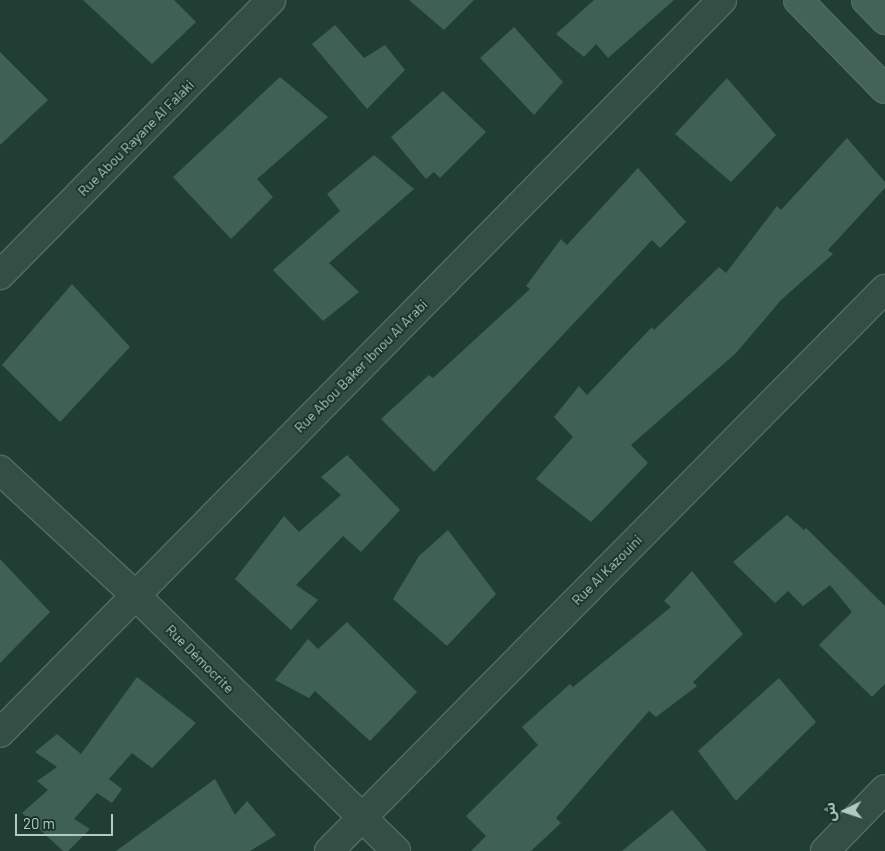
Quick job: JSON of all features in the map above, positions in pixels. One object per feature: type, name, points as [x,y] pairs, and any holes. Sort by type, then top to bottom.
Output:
[{"type":"main road","points":[[798,0],[885,89]]},
{"type":"main road","points":[[866,0],[885,20]]},
{"type":"street","name":"Rue Abou Rayane Al Falaki","points":[[0,275],[271,0]]},
{"type":"street","name":"Rue Abou Baker Ibnou Al Arabi","points":[[0,733],[722,0]]},
{"type":"street","name":"Rue Al Kazouini","points":[[329,851],[885,289]]},
{"type":"street","name":"Rue Démocrite","points":[[0,470],[136,596],[396,851]]},
{"type":"street","points":[[824,851],[885,789]]},
{"type":"building","points":[[83,0],[174,0],[196,22],[152,64]]},
{"type":"building","points":[[409,0],[474,0],[444,30]]},
{"type":"building","points":[[594,0],[674,0],[608,58],[596,44],[584,57],[556,34]]},
{"type":"building","points":[[335,25],[364,58],[385,45],[405,70],[367,109],[312,44]]},
{"type":"building","points":[[514,27],[563,82],[534,115],[480,58]]},
{"type":"building","points":[[0,52],[48,100],[0,145]]},
{"type":"building","points":[[280,77],[328,117],[257,179],[273,197],[231,239],[173,177]]},
{"type":"building","points":[[727,78],[776,135],[731,182],[675,134]]},
{"type":"building","points":[[443,91],[486,132],[440,178],[434,172],[426,179],[391,137]]},
{"type":"building","points":[[847,138],[885,182],[885,188],[828,250],[833,254],[781,300],[736,353],[631,445],[648,463],[591,522],[536,479],[573,437],[554,417],[579,386],[587,395],[652,327],[654,330],[719,267],[726,273],[777,206],[781,210]]},
{"type":"building","points":[[374,155],[414,189],[329,263],[359,292],[323,321],[273,270],[340,211],[327,194]]},
{"type":"building","points":[[638,168],[686,222],[660,248],[652,240],[434,472],[381,419],[429,375],[433,378],[530,289],[526,286],[561,239],[567,245]]},
{"type":"building","points":[[72,284],[130,347],[60,422],[2,365]]},
{"type":"building","points":[[347,455],[400,510],[361,552],[343,536],[296,585],[318,600],[291,630],[235,579],[284,516],[299,532],[341,495],[321,477]]},
{"type":"building","points":[[787,515],[804,530],[806,528],[885,606],[885,684],[872,697],[819,645],[852,612],[830,585],[803,606],[788,591],[775,603],[733,562]]},
{"type":"building","points":[[448,530],[496,594],[447,646],[393,599],[419,556]]},
{"type":"building","points":[[0,559],[50,612],[0,663]]},
{"type":"building","points":[[692,571],[743,634],[693,682],[697,686],[656,717],[649,711],[556,818],[561,823],[531,851],[471,851],[486,836],[466,816],[538,745],[522,727],[570,684],[573,687],[671,607],[664,601]]},
{"type":"building","points":[[347,622],[417,692],[370,741],[315,691],[309,698],[275,680],[308,639],[318,649]]},
{"type":"building","points":[[137,677],[196,723],[152,768],[132,753],[109,779],[122,789],[112,803],[97,793],[74,819],[90,829],[68,851],[63,851],[22,813],[48,790],[37,781],[57,767],[35,752],[57,734],[81,754]]},
{"type":"building","points":[[779,678],[816,722],[736,801],[698,751]]},
{"type":"building","points":[[215,779],[235,815],[247,801],[276,835],[250,851],[116,851]]},
{"type":"building","points":[[672,810],[707,851],[622,851]]}]
